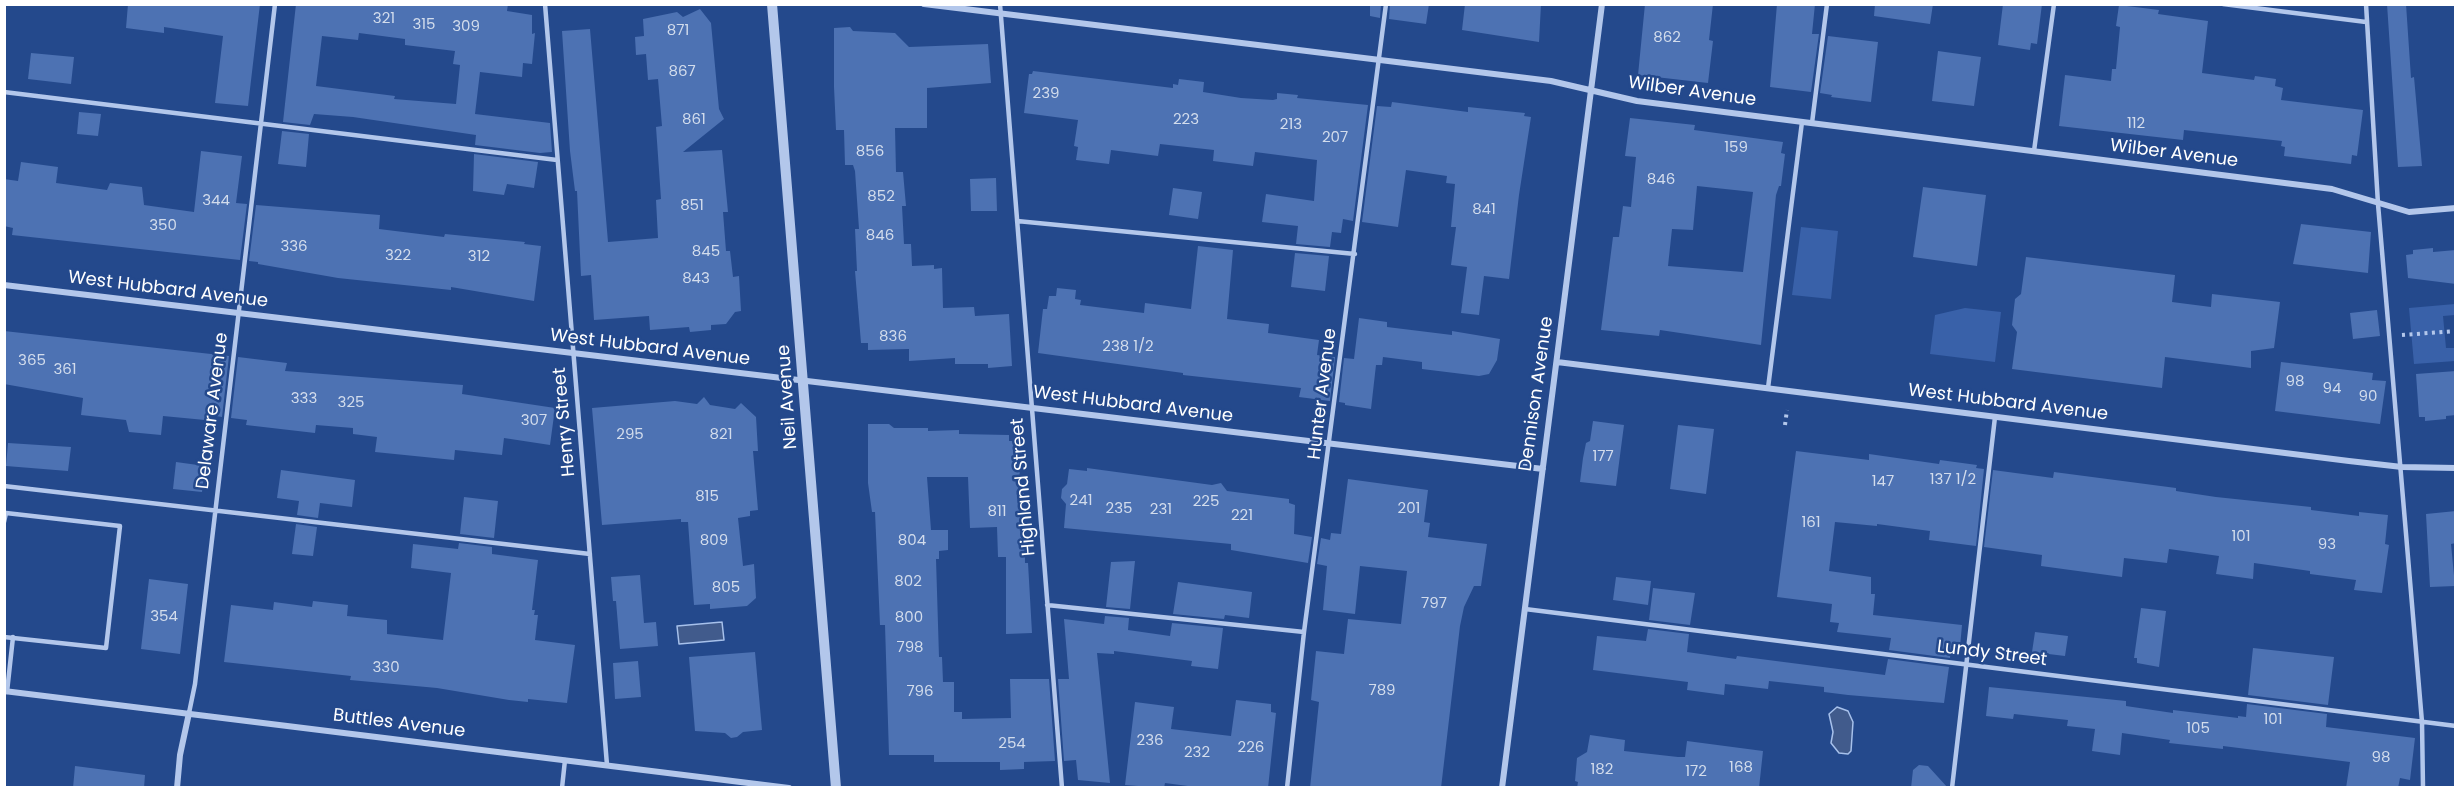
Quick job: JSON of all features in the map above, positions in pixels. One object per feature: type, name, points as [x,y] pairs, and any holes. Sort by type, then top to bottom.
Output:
[{"type":"street","name":"Neil Avenue","points":[[772,4],[836,788]]},
{"type":"street","name":"Wilber Avenue","points":[[924,4],[1551,81],[1637,101],[2332,189],[2409,212],[2456,208]]},
{"type":"street","name":"Dennison Avenue","points":[[1502,788],[1602,4]]},
{"type":"street","name":"West Hubbard Avenue","points":[[4,285],[1543,469]]},
{"type":"street","name":"West Hubbard Avenue","points":[[1557,362],[2402,467],[2456,468]]},
{"type":"street","name":"Buttles Avenue","points":[[6,692],[789,788]]},
{"type":"street","points":[[177,788],[180,755],[189,713]]},
{"type":"lane","name":"Delaware Avenue","points":[[189,713],[195,684],[275,4]]},
{"type":"lane","name":"Henry Street","points":[[545,4],[607,765]]},
{"type":"lane","name":"Highland Street","points":[[1000,4],[1062,788]]},
{"type":"lane","name":"Hunter Avenue","points":[[1287,788],[1304,632],[1386,4]]},
{"type":"lane","points":[[1812,123],[1827,4]]},
{"type":"lane","points":[[2034,151],[2054,4]]},
{"type":"lane","points":[[2223,4],[2366,22]]},
{"type":"lane","points":[[2366,4],[2378,204],[2422,722],[2423,788]]},
{"type":"lane","points":[[4,92],[557,160]]},
{"type":"lane","points":[[1768,388],[1802,122]]},
{"type":"lane","points":[[1017,221],[1355,254]]},
{"type":"lane","points":[[1952,788],[1995,417]]},
{"type":"lane","points":[[4,486],[590,554]]},
{"type":"lane","points":[[4,522],[6,513],[120,526],[106,648],[4,637]]},
{"type":"lane","points":[[1047,605],[1304,632]]},
{"type":"lane","name":"Lundy Street","points":[[1525,609],[2456,726]]},
{"type":"lane","points":[[6,692],[13,638]]},
{"type":"lane","points":[[562,788],[565,760]]},
{"type":"path","points":[[2390,336],[2456,331]]},
{"type":"path","points":[[1785,424],[1787,410]]},
{"type":"shaded area","points":[[1801,227],[1838,231],[1831,299],[1792,295]]},
{"type":"shaded area","points":[[2455,304],[2455,315],[2443,316],[2446,348],[2455,348],[2455,361],[2414,364],[2409,308]]},
{"type":"shaded area","points":[[1965,308],[2001,312],[1995,362],[1930,354],[1935,315]]},
{"type":"shaded area","points":[[722,622],[724,640],[679,644],[677,626]]},
{"type":"shaded area","points":[[1837,707],[1848,711],[1853,722],[1851,751],[1848,754],[1839,753],[1831,743],[1833,732],[1829,714]]},
{"type":"building","points":[[128,4],[260,4],[248,106],[215,103],[223,36],[164,27],[164,33],[126,28]]},
{"type":"building","points":[[296,4],[508,4],[507,11],[532,15],[532,34],[535,33],[532,64],[523,63],[522,77],[480,72],[475,114],[550,123],[552,152],[540,153],[475,145],[476,135],[353,117],[314,114],[310,125],[283,122]],"holes":[[[359,33],[405,39],[405,45],[455,51],[453,64],[460,65],[456,104],[394,99],[395,96],[316,86],[322,36],[358,40]]]},
{"type":"building","points":[[1370,4],[1381,4],[1380,18],[1370,16]]},
{"type":"building","points":[[1390,4],[1429,4],[1426,24],[1389,19]]},
{"type":"building","points":[[1465,4],[1541,4],[1539,42],[1462,30]]},
{"type":"building","points":[[1645,4],[1713,4],[1709,40],[1713,41],[1708,83],[1638,75]]},
{"type":"building","points":[[1777,4],[1815,4],[1812,34],[1819,34],[1811,92],[1770,87]]},
{"type":"building","points":[[1875,4],[1933,4],[1930,24],[1874,16]]},
{"type":"building","points":[[2003,4],[2042,4],[2037,44],[2031,43],[2030,50],[1998,45]]},
{"type":"building","points":[[2387,4],[2406,4],[2411,78],[2414,77],[2422,166],[2398,167]]},
{"type":"building","points":[[2119,5],[2159,10],[2158,14],[2208,21],[2202,73],[2254,80],[2255,76],[2276,79],[2275,86],[2283,88],[2281,100],[2363,110],[2357,156],[2352,155],[2351,164],[2284,156],[2285,147],[2281,146],[2282,141],[2184,130],[2183,140],[2059,126],[2065,75],[2111,81],[2112,69],[2116,69],[2120,27],[2116,26]]},
{"type":"building","points":[[700,9],[711,23],[719,109],[724,119],[683,152],[722,150],[728,212],[723,212],[726,251],[730,251],[733,277],[739,276],[741,311],[735,312],[726,324],[711,325],[711,330],[690,332],[689,327],[650,330],[649,316],[594,320],[591,275],[581,276],[577,191],[575,191],[570,151],[562,31],[590,29],[608,242],[658,238],[656,200],[661,199],[656,127],[662,126],[658,79],[648,80],[646,54],[636,55],[635,37],[644,36],[643,19],[677,12],[683,17]]},
{"type":"building","points":[[850,27],[853,31],[895,33],[909,47],[988,44],[991,83],[927,88],[927,128],[895,128],[896,172],[903,172],[906,206],[902,206],[904,244],[911,244],[912,266],[934,265],[934,269],[942,268],[943,308],[974,307],[975,316],[1009,314],[1012,366],[988,368],[988,364],[955,364],[955,358],[909,361],[909,349],[868,350],[868,343],[861,343],[855,271],[857,271],[855,229],[859,229],[855,171],[853,165],[845,165],[844,130],[836,130],[834,87],[834,28]]},
{"type":"building","points":[[1828,36],[1878,42],[1871,102],[1831,97],[1832,95],[1820,93]]},
{"type":"building","points":[[1938,51],[1981,57],[1974,106],[1932,101]]},
{"type":"building","points":[[31,53],[74,57],[71,84],[28,79]]},
{"type":"building","points":[[1033,71],[1173,88],[1173,84],[1178,85],[1179,79],[1204,82],[1203,92],[1241,98],[1273,100],[1277,99],[1277,93],[1298,95],[1297,98],[1368,105],[1353,221],[1343,219],[1341,233],[1332,232],[1330,247],[1296,244],[1298,226],[1262,222],[1266,194],[1314,201],[1317,160],[1255,152],[1253,166],[1213,161],[1214,150],[1160,144],[1158,156],[1111,150],[1109,164],[1076,160],[1078,147],[1074,146],[1078,120],[1024,113],[1029,74]]},
{"type":"building","points":[[1392,102],[1468,112],[1468,107],[1525,113],[1524,116],[1531,117],[1509,279],[1484,276],[1479,315],[1461,313],[1467,267],[1451,265],[1456,227],[1451,227],[1455,184],[1446,183],[1447,176],[1406,170],[1398,227],[1362,222],[1377,106],[1391,107]]},
{"type":"building","points":[[79,112],[101,114],[98,136],[77,134]]},
{"type":"building","points":[[1630,118],[1695,125],[1694,130],[1783,142],[1781,153],[1785,154],[1781,186],[1776,195],[1761,345],[1660,330],[1659,336],[1601,330],[1613,237],[1619,237],[1623,206],[1631,207],[1636,157],[1625,156]],"holes":[[[1697,186],[1753,192],[1743,272],[1668,266],[1672,229],[1693,230]]]},
{"type":"building","points":[[282,131],[309,134],[306,167],[278,164]]},
{"type":"building","points":[[201,151],[242,156],[236,203],[247,204],[240,260],[12,235],[13,228],[4,226],[4,179],[18,181],[21,162],[58,167],[56,183],[107,190],[110,183],[142,187],[144,205],[194,212]]},
{"type":"building","points":[[474,154],[538,162],[534,188],[507,184],[504,195],[473,191]]},
{"type":"building","points":[[996,178],[997,211],[971,211],[970,179]]},
{"type":"building","points":[[1923,187],[1986,195],[1977,266],[1913,257]]},
{"type":"building","points":[[1173,188],[1202,192],[1198,219],[1169,215]]},
{"type":"building","points":[[256,205],[380,215],[379,229],[444,237],[445,234],[525,242],[524,244],[541,246],[534,301],[451,287],[451,290],[338,278],[249,261]]},
{"type":"building","points":[[2301,224],[2371,232],[2368,273],[2293,264]]},
{"type":"building","points":[[1198,246],[1233,250],[1227,319],[1269,324],[1268,333],[1319,340],[1317,355],[1335,357],[1330,401],[1299,397],[1301,388],[1183,375],[1183,373],[1038,353],[1043,309],[1047,309],[1049,296],[1056,296],[1057,288],[1076,290],[1075,299],[1081,300],[1080,305],[1144,313],[1145,303],[1191,309]]},
{"type":"building","points":[[2433,248],[2433,252],[2456,250],[2456,284],[2408,278],[2406,255],[2413,254],[2413,250]]},
{"type":"building","points":[[1295,253],[1329,256],[1325,291],[1291,287]]},
{"type":"building","points":[[2026,257],[2175,275],[2172,302],[2211,307],[2212,294],[2280,302],[2274,348],[2251,351],[2251,368],[2165,357],[2162,388],[2012,369],[2017,332],[2012,325],[2015,299],[2021,294]]},
{"type":"building","points":[[2377,310],[2380,336],[2353,339],[2350,313]]},
{"type":"building","points":[[1359,318],[1387,322],[1387,327],[1452,335],[1452,331],[1500,339],[1497,360],[1489,374],[1479,376],[1422,369],[1422,362],[1383,357],[1382,365],[1376,365],[1371,409],[1345,405],[1339,402],[1344,358],[1354,359]]},
{"type":"building","points":[[4,331],[229,356],[222,417],[205,414],[205,420],[163,416],[161,435],[129,432],[126,420],[81,415],[83,398],[4,384]]},
{"type":"building","points":[[238,357],[287,363],[285,371],[463,385],[462,394],[555,408],[550,445],[504,438],[502,455],[455,450],[454,460],[375,452],[377,437],[353,434],[353,428],[316,425],[315,433],[246,425],[247,420],[231,418]]},
{"type":"building","points":[[2281,362],[2373,373],[2372,380],[2386,381],[2380,424],[2275,411]]},
{"type":"building","points":[[2456,371],[2456,415],[2446,416],[2446,419],[2425,421],[2425,417],[2419,417],[2416,374]]},
{"type":"building","points":[[704,397],[710,405],[735,409],[741,403],[756,417],[758,451],[753,451],[758,510],[750,511],[750,516],[738,518],[743,566],[754,564],[756,598],[747,606],[710,609],[710,604],[694,605],[688,522],[681,522],[681,519],[602,525],[592,408],[675,401],[697,404]]},
{"type":"building","points":[[1593,421],[1624,425],[1616,486],[1580,482],[1586,443],[1590,441]]},
{"type":"building","points":[[868,424],[889,424],[894,428],[928,428],[928,431],[959,430],[959,434],[1009,435],[1009,441],[1019,441],[1020,492],[1024,492],[1025,563],[1028,563],[1032,633],[1006,634],[1006,557],[998,557],[997,527],[970,528],[968,477],[927,477],[931,530],[948,530],[948,550],[939,551],[939,559],[936,559],[939,657],[942,657],[943,682],[954,682],[954,712],[962,712],[962,719],[1011,718],[1010,679],[1049,679],[1055,761],[1024,762],[1024,769],[1000,770],[1000,762],[934,762],[934,755],[889,755],[885,625],[880,625],[875,512],[872,512],[868,483]]},
{"type":"building","points":[[1678,425],[1714,429],[1706,494],[1670,489]]},
{"type":"building","points":[[8,443],[71,447],[68,471],[6,466]]},
{"type":"building","points":[[1796,451],[1869,460],[1869,454],[1939,464],[1940,460],[1977,465],[1976,468],[1984,469],[1976,546],[1929,540],[1930,531],[1877,524],[1877,526],[1835,522],[1829,571],[1871,577],[1871,594],[1875,594],[1873,615],[1962,625],[1960,647],[1951,646],[1950,658],[1889,650],[1891,638],[1837,632],[1839,623],[1830,622],[1832,604],[1777,597]]},
{"type":"building","points":[[176,462],[205,466],[202,492],[173,489]]},
{"type":"building","points":[[1087,468],[1212,485],[1221,483],[1227,491],[1289,499],[1289,503],[1295,505],[1294,534],[1312,537],[1308,563],[1231,550],[1231,544],[1064,528],[1066,504],[1061,498],[1062,489],[1067,484],[1069,469],[1087,471]]},
{"type":"building","points":[[281,470],[355,480],[352,507],[320,503],[318,518],[297,515],[299,501],[277,498]]},
{"type":"building","points":[[1993,470],[2053,478],[2054,472],[2176,488],[2176,491],[2216,497],[2311,507],[2311,510],[2359,516],[2359,512],[2388,515],[2385,544],[2389,545],[2382,593],[2354,590],[2356,580],[2254,563],[2253,579],[2216,574],[2219,556],[2169,549],[2167,563],[2124,558],[2122,577],[2041,566],[2042,555],[1984,547]]},
{"type":"building","points":[[1348,479],[1428,490],[1424,522],[1430,523],[1428,537],[1487,544],[1481,586],[1474,586],[1464,607],[1460,626],[1441,788],[1310,788],[1319,702],[1311,700],[1316,651],[1344,654],[1348,619],[1401,624],[1407,571],[1360,566],[1355,614],[1323,610],[1327,566],[1317,564],[1321,538],[1330,540],[1331,533],[1341,534]]},
{"type":"building","points":[[464,497],[498,501],[494,538],[460,534]]},
{"type":"building","points":[[2456,511],[2456,543],[2451,544],[2455,586],[2430,587],[2426,514]]},
{"type":"building","points":[[296,524],[317,527],[313,556],[292,554]]},
{"type":"building","points":[[459,543],[492,547],[492,554],[538,560],[532,610],[535,610],[534,615],[538,615],[535,640],[575,645],[567,703],[528,699],[528,702],[509,700],[437,688],[350,680],[351,676],[224,662],[231,605],[273,610],[274,602],[312,607],[313,601],[348,605],[347,616],[387,620],[387,634],[443,640],[451,573],[411,568],[413,544],[458,549]]},
{"type":"building","points":[[1135,561],[1130,609],[1106,607],[1111,562]]},
{"type":"building","points":[[640,575],[644,623],[656,622],[658,646],[620,649],[616,601],[613,601],[611,577]]},
{"type":"building","points":[[1616,577],[1651,581],[1648,605],[1613,600]]},
{"type":"building","points":[[149,579],[188,584],[180,654],[141,649]]},
{"type":"building","points":[[1178,582],[1252,592],[1249,618],[1225,615],[1224,619],[1173,614]]},
{"type":"building","points":[[1653,588],[1695,593],[1690,625],[1649,620]]},
{"type":"building","points":[[2141,608],[2166,611],[2159,667],[2137,663],[2137,658],[2134,658]]},
{"type":"building","points":[[1105,616],[1129,618],[1128,630],[1170,636],[1172,623],[1223,628],[1218,669],[1191,666],[1192,661],[1114,651],[1114,654],[1097,653],[1110,783],[1078,780],[1076,760],[1064,761],[1058,679],[1069,679],[1064,619],[1104,624]]},
{"type":"building","points":[[1648,629],[1689,634],[1687,652],[1736,659],[1737,656],[1885,675],[1888,659],[1949,667],[1944,703],[1824,692],[1824,687],[1769,681],[1768,689],[1725,684],[1724,695],[1687,690],[1688,682],[1593,670],[1597,636],[1646,641]]},
{"type":"building","points":[[2035,632],[2068,636],[2065,656],[2032,652]]},
{"type":"building","points":[[2253,648],[2334,657],[2328,705],[2248,695]]},
{"type":"building","points":[[755,652],[762,730],[743,732],[731,738],[725,733],[695,731],[689,657]]},
{"type":"building","points":[[638,661],[641,697],[615,699],[613,663]]},
{"type":"building","points":[[1989,687],[2126,701],[2126,706],[2173,713],[2173,710],[2238,718],[2238,716],[2246,717],[2247,704],[2327,714],[2326,727],[2415,738],[2410,780],[2400,778],[2398,788],[2346,788],[2350,762],[2223,746],[2223,749],[2169,743],[2170,740],[2122,733],[2120,755],[2092,751],[2095,729],[2067,726],[2068,720],[2014,714],[2013,719],[1986,716]]},
{"type":"building","points":[[1236,700],[1271,704],[1271,712],[1276,713],[1268,788],[1203,788],[1165,783],[1164,788],[1125,785],[1135,702],[1174,707],[1171,729],[1231,736]]},
{"type":"building","points":[[1590,735],[1625,740],[1624,751],[1678,757],[1685,757],[1687,741],[1763,751],[1759,788],[1577,788],[1578,782],[1575,781],[1577,758],[1587,752]]},
{"type":"building","points":[[1919,765],[1928,766],[1948,788],[1911,788],[1913,770]]},
{"type":"building","points":[[75,766],[145,775],[144,788],[73,788]]}]
